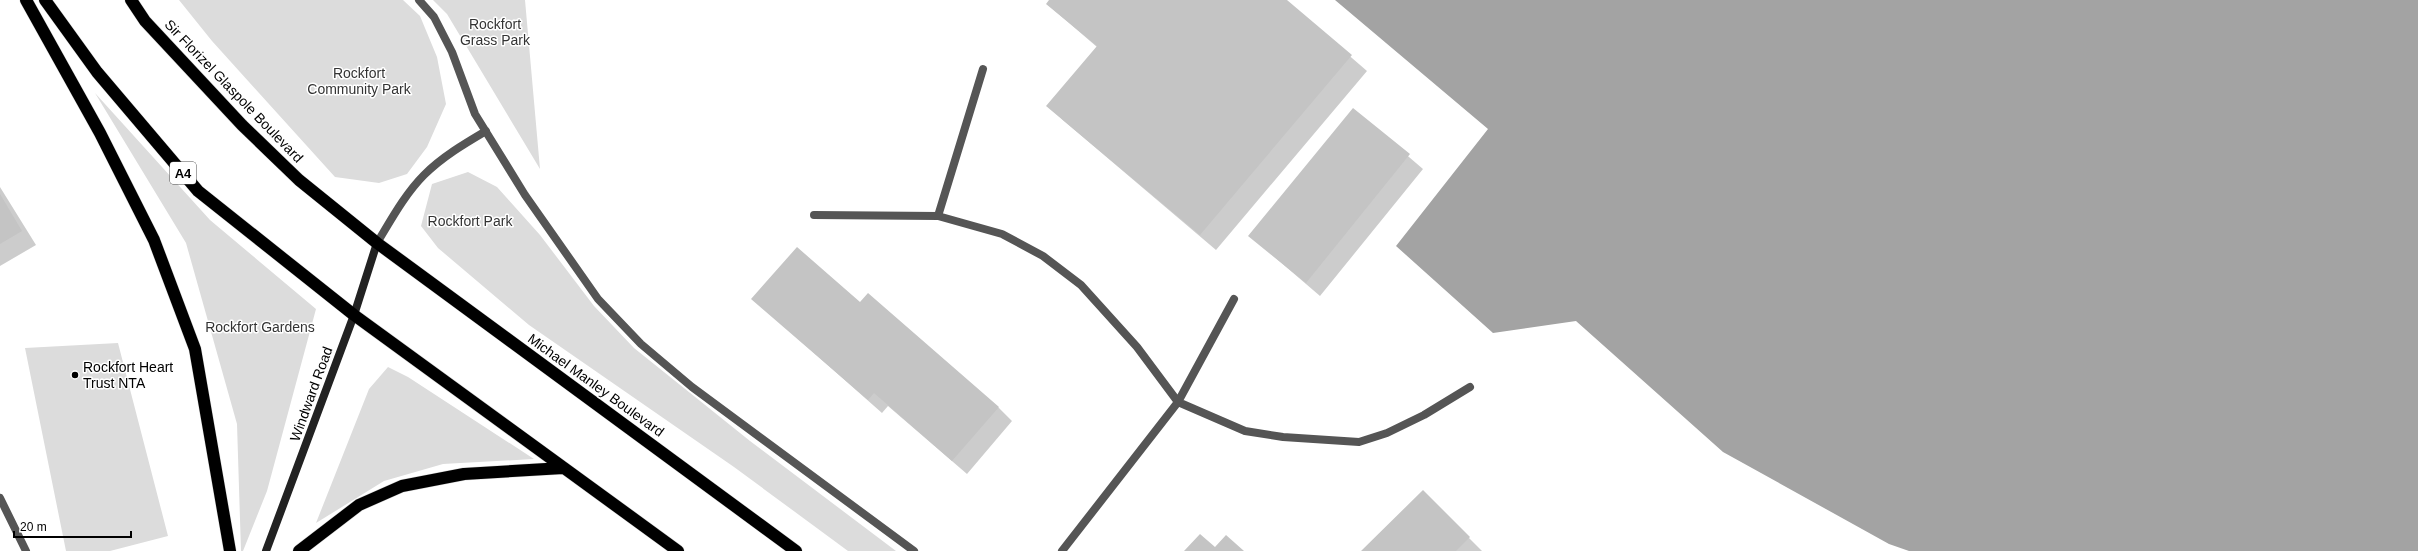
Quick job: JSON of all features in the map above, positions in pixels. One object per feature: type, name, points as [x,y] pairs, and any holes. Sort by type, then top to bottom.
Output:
[{"type":"highway","points":[[26,0],[100,133],[154,240],[195,349],[230,551]]},
{"type":"highway","name":"A4","points":[[45,0],[97,72],[198,191],[354,315]]},
{"type":"highway","name":"Sir Florizel Glaspole Boulevard","points":[[131,0],[145,21],[242,125],[299,180],[377,244]]},
{"type":"highway","name":"Michael Manley Boulevard","points":[[377,244],[796,551]]},
{"type":"highway","points":[[354,315],[678,551]]},
{"type":"highway","points":[[299,551],[359,505],[402,486],[464,474],[563,468]]},
{"type":"main road","name":"Windward Road","points":[[266,551],[354,315],[377,244]]},
{"type":"lane","points":[[419,0],[434,17],[452,52],[475,114],[525,195],[598,299],[641,344],[733,419],[914,551]]},
{"type":"lane","points":[[938,216],[984,69]]},
{"type":"lane","points":[[377,244],[399,207],[423,176],[453,150],[486,131]]},
{"type":"lane","points":[[814,215],[938,216],[1002,234],[1043,256],[1086,291],[1137,347],[1178,402],[1245,431],[1283,437],[1359,442],[1387,433],[1424,415],[1470,387]]},
{"type":"lane","points":[[1062,551],[1178,402],[1234,299]]},
{"type":"lane","points":[[0,498],[26,551]]},
{"type":"green space","name":"Rockfort Community Park","points":[[179,0],[403,0],[420,16],[437,57],[446,104],[427,147],[407,174],[379,183],[335,177],[212,41]]},
{"type":"green space","name":"Rockfort Grass Park","points":[[433,0],[525,0],[540,169],[447,14]]},
{"type":"green space","name":"Rockfort Gardens","points":[[95,93],[210,220],[316,309],[267,491],[243,551],[241,551],[237,424],[186,243]]},
{"type":"green space","name":"Rockfort Park","points":[[468,172],[497,187],[540,235],[594,306],[634,348],[750,441],[896,551],[848,551],[734,467],[529,325],[438,248],[421,226],[432,184]]},
{"type":"green space","points":[[118,343],[168,536],[110,551],[66,551],[25,348]]},
{"type":"green space","points":[[388,367],[408,377],[534,459],[443,464],[384,481],[316,523],[369,389]]},
{"type":"shaded area","points":[[1335,0],[2418,0],[2418,551],[1909,551],[1889,544],[1723,452],[1576,321],[1493,333],[1396,246],[1488,129]]},
{"type":"building","points":[[1049,0],[1287,0],[1352,55],[1200,235],[1046,106],[1097,46],[1046,4]]},
{"type":"building","points":[[1353,108],[1410,154],[1306,283],[1248,236]]},
{"type":"building","points":[[0,194],[22,231],[0,244]]},
{"type":"building","points":[[797,247],[860,302],[868,293],[999,407],[952,461],[874,393],[868,400],[751,299]]},
{"type":"building","points":[[1423,490],[1470,537],[1456,551],[1361,551]]},
{"type":"building","points":[[1200,534],[1215,547],[1226,535],[1244,551],[1184,551]]},
{"type":"place","name":"Rockfort Heart Trust NTA","points":[[75,375]]}]
